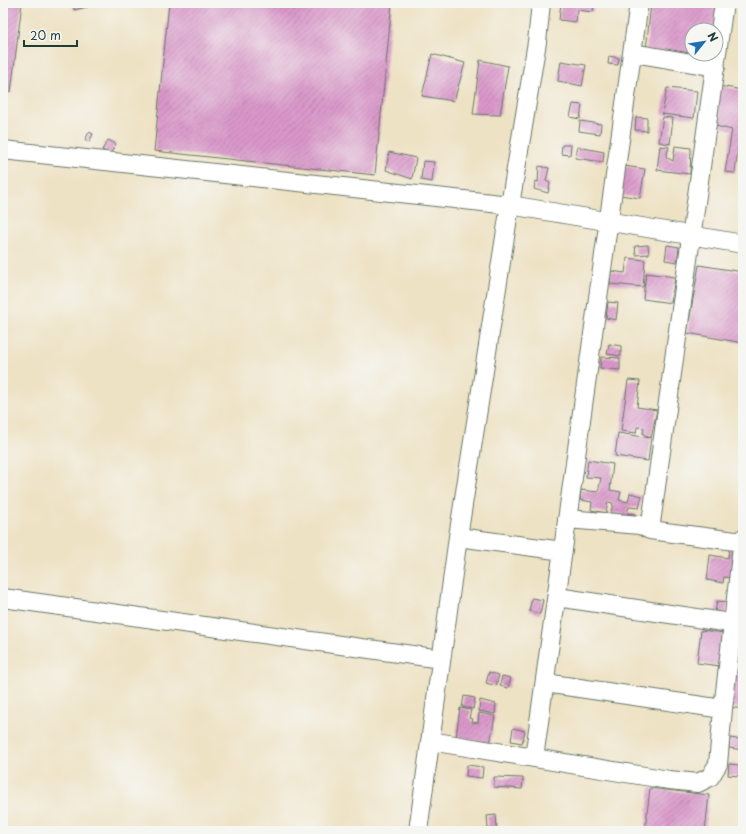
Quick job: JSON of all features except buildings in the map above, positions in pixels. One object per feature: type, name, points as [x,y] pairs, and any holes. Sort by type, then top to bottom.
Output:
[{"type":"street","points":[[418,831],[458,537],[536,50],[542,3]]},
{"type":"street","points":[[534,758],[610,222],[639,3]]},
{"type":"street","points":[[650,530],[724,3]]},
{"type":"street","points":[[633,53],[716,67]]},
{"type":"street","points":[[3,150],[510,206],[743,244]]},
{"type":"street","points":[[567,519],[640,526],[650,530],[743,542]]},
{"type":"street","points":[[458,537],[563,551]]},
{"type":"street","points":[[430,741],[669,780],[698,783],[710,777],[718,764],[723,709],[738,624],[743,538]]},
{"type":"street","points":[[556,597],[738,624]]},
{"type":"street","points":[[3,598],[441,659]]},
{"type":"street","points":[[544,683],[723,709]]}]
